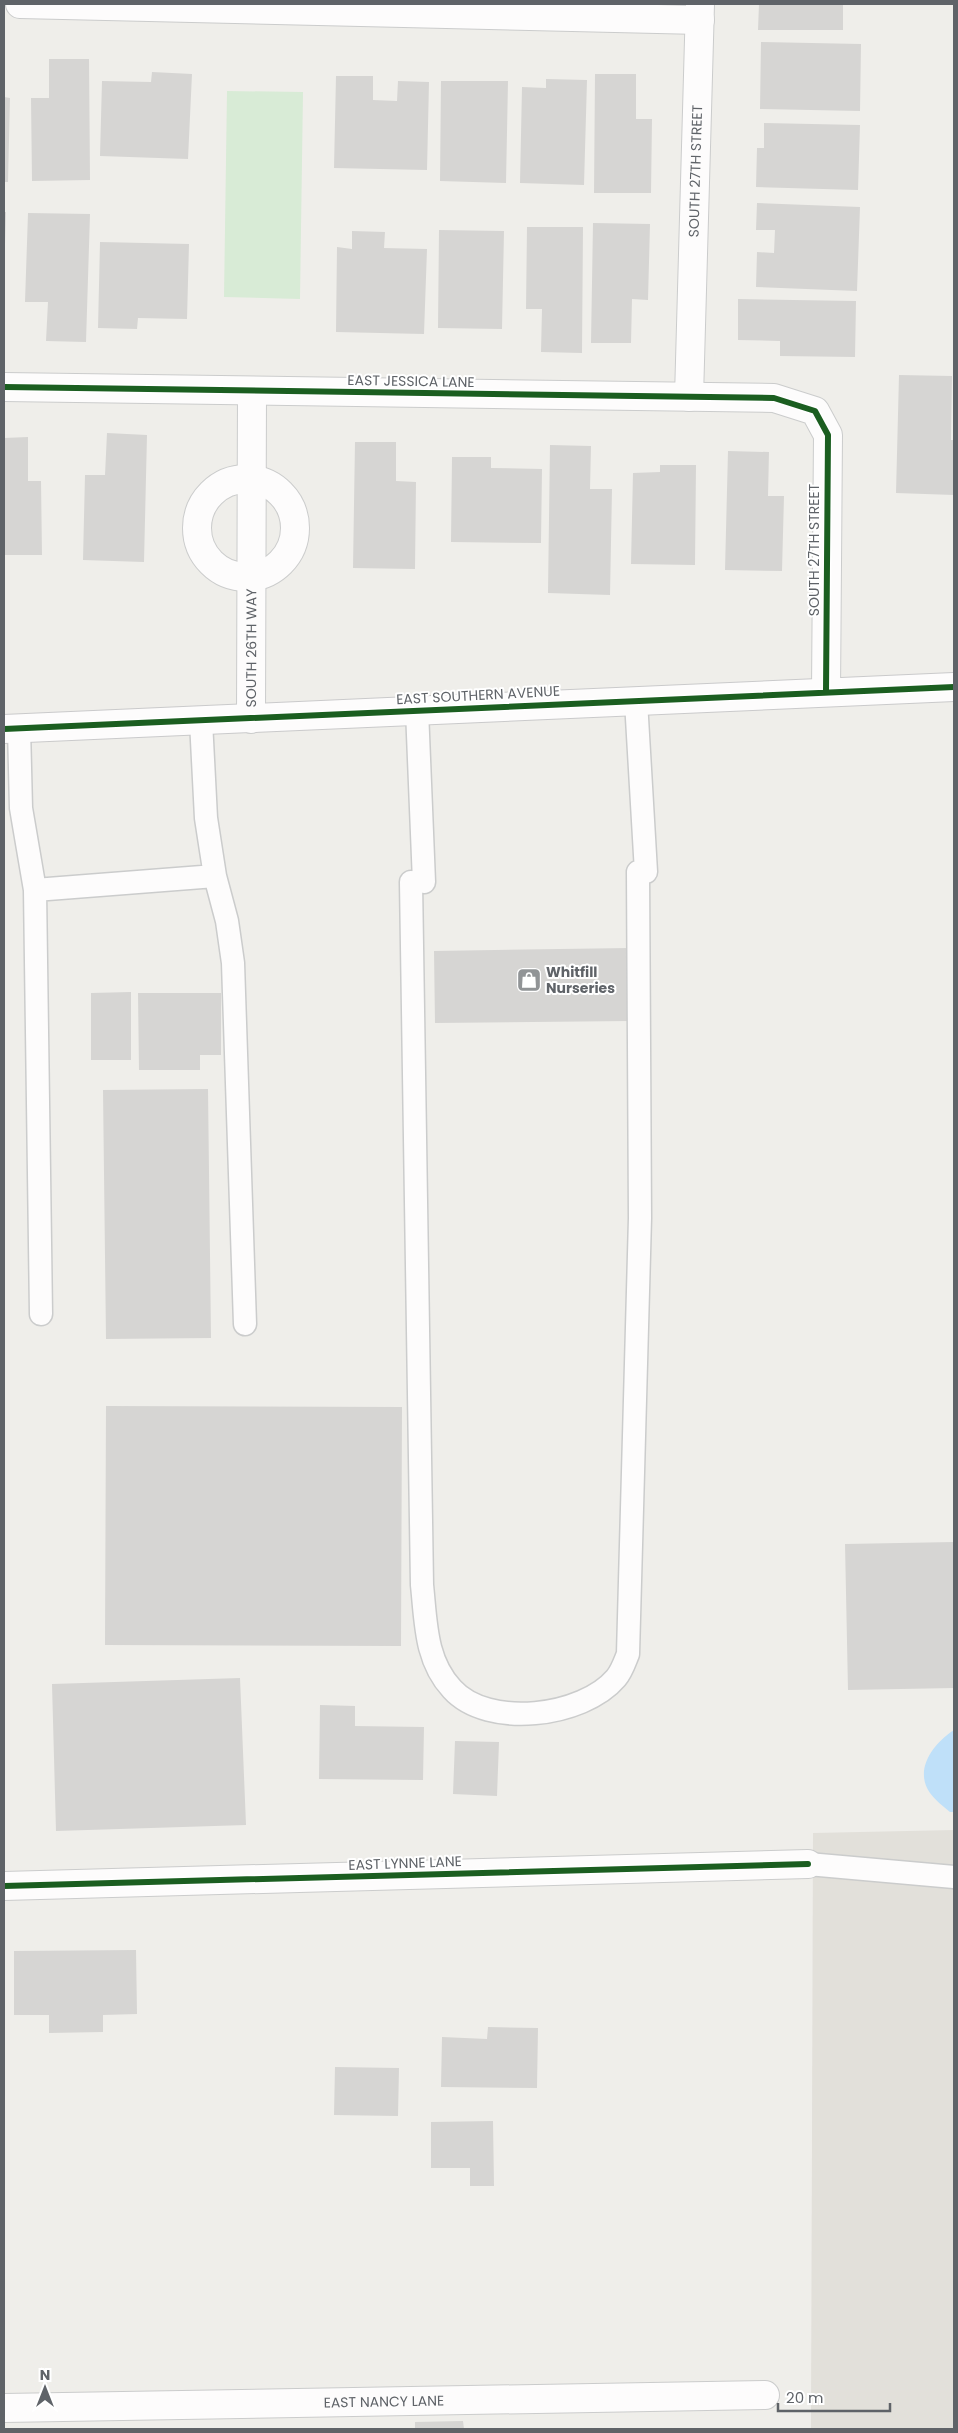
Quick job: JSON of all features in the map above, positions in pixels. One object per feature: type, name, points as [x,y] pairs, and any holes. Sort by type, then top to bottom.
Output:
[{"type":"street","points":[[20,4],[700,12]]},
{"type":"street","name":"SOUTH 27TH STREET","points":[[690,397],[700,12]]},
{"type":"street","name":"EAST JESSICA LANE","points":[[4,386],[252,392],[774,398],[815,411]]},
{"type":"street","name":"SOUTH 26TH WAY","points":[[251,719],[252,392]]},
{"type":"street","name":"SOUTH 27TH STREET","points":[[815,411],[828,435],[826,692]]},
{"type":"street","name":"SOUTH 26TH WAY","points":[[252,479],[267,484],[280,492],[290,505],[295,520],[295,536],[289,551],[280,563],[267,572],[252,576],[235,575],[220,569],[207,558],[200,544],[197,528],[200,511],[214,491],[220,486],[235,480],[252,479]]},
{"type":"street","name":"EAST SOUTHERN AVENUE","points":[[11,728],[954,687]]},
{"type":"street","name":"EAST LYNNE LANE","points":[[4,1886],[808,1864]]},
{"type":"street","name":"EAST NANCY LANE","points":[[4,2408],[765,2395]]},
{"type":"lane","points":[[417,710],[422,1585],[427,1639],[435,1666],[452,1690],[470,1704],[495,1712],[529,1713],[562,1709],[592,1697],[616,1678],[628,1654],[640,1218],[642,872],[636,701]]},
{"type":"lane","points":[[201,720],[206,818],[215,876],[227,921],[233,963],[245,1324]]},
{"type":"lane","points":[[11,728],[21,808],[35,890],[41,1314]]},
{"type":"lane","points":[[35,890],[215,876]]},
{"type":"lane","points":[[808,1864],[954,1877]]},
{"type":"shaded area","points":[[954,1830],[954,2429],[811,2429],[813,1833]]},
{"type":"green space","points":[[227,91],[303,92],[300,299],[224,297]]},
{"type":"water","points":[[954,1730],[954,1812],[950,1812],[930,1793],[925,1784],[924,1775],[928,1757],[940,1742]]},
{"type":"building","points":[[759,4],[843,4],[843,30],[758,30]]},
{"type":"building","points":[[761,42],[861,44],[860,111],[760,109]]},
{"type":"building","points":[[49,59],[89,59],[90,180],[32,181],[31,98],[49,98]]},
{"type":"building","points":[[152,72],[192,74],[188,159],[100,156],[102,81],[151,82]]},
{"type":"building","points":[[595,74],[636,74],[636,119],[652,119],[651,193],[594,193]]},
{"type":"building","points":[[336,76],[373,76],[373,100],[397,101],[398,81],[429,82],[427,170],[334,168]]},
{"type":"building","points":[[546,79],[587,80],[584,185],[520,183],[522,87],[546,88]]},
{"type":"building","points":[[441,81],[508,81],[506,183],[440,181]]},
{"type":"building","points":[[4,97],[10,98],[8,182],[4,182]]},
{"type":"building","points":[[764,123],[860,125],[858,190],[756,187],[757,148],[764,148]]},
{"type":"building","points":[[757,203],[860,207],[857,291],[756,287],[757,252],[774,253],[775,230],[756,230]]},
{"type":"building","points":[[4,212],[6,212],[5,244],[4,244]]},
{"type":"building","points":[[28,213],[90,214],[86,342],[46,341],[48,302],[25,302]]},
{"type":"building","points":[[593,223],[650,224],[648,300],[632,299],[631,343],[591,343]]},
{"type":"building","points":[[527,227],[583,227],[582,353],[541,352],[542,309],[526,309]]},
{"type":"building","points":[[439,230],[504,231],[502,329],[438,328]]},
{"type":"building","points":[[352,231],[385,232],[384,248],[427,249],[424,334],[336,332],[337,247],[352,249]]},
{"type":"building","points":[[100,242],[189,244],[187,319],[138,318],[137,329],[98,328]]},
{"type":"building","points":[[738,299],[856,301],[855,357],[780,356],[780,341],[738,340]]},
{"type":"building","points":[[899,375],[952,376],[951,440],[954,440],[954,495],[896,493]]},
{"type":"building","points":[[107,433],[147,435],[144,562],[83,560],[85,475],[105,475]]},
{"type":"building","points":[[28,437],[28,481],[41,481],[42,555],[4,555],[4,438]]},
{"type":"building","points":[[355,442],[396,442],[396,481],[416,482],[415,569],[353,568]]},
{"type":"building","points":[[550,445],[591,446],[590,489],[612,489],[610,595],[548,593]]},
{"type":"building","points":[[728,451],[769,452],[768,496],[784,496],[782,571],[725,570]]},
{"type":"building","points":[[452,457],[491,457],[491,468],[542,469],[541,543],[451,542]]},
{"type":"building","points":[[660,465],[696,465],[695,565],[631,564],[633,473],[660,472]]},
{"type":"building","points":[[629,948],[630,1021],[435,1023],[434,951]]},
{"type":"building","points":[[131,992],[131,1060],[91,1060],[91,993]]},
{"type":"building","points":[[138,993],[221,993],[221,1055],[200,1055],[200,1070],[139,1070]]},
{"type":"building","points":[[208,1089],[211,1338],[106,1339],[103,1090]]},
{"type":"building","points":[[106,1406],[402,1407],[401,1646],[105,1645]]},
{"type":"building","points":[[954,1542],[954,1688],[848,1690],[845,1544]]},
{"type":"building","points":[[240,1678],[246,1825],[56,1831],[52,1684]]},
{"type":"building","points":[[320,1705],[355,1706],[355,1726],[424,1727],[423,1780],[319,1779]]},
{"type":"building","points":[[455,1741],[499,1742],[497,1796],[453,1794]]},
{"type":"building","points":[[136,1950],[137,2014],[103,2015],[103,2032],[49,2033],[49,2015],[14,2015],[14,1951]]},
{"type":"building","points":[[488,2027],[538,2028],[537,2088],[441,2087],[442,2037],[487,2039]]},
{"type":"building","points":[[335,2067],[399,2068],[398,2116],[334,2115]]},
{"type":"building","points":[[493,2121],[494,2186],[470,2186],[470,2168],[431,2168],[431,2122]]},
{"type":"building","points":[[463,2421],[464,2429],[415,2429],[415,2422]]},
{"type":"cycle path","points":[[4,387],[774,398],[815,411],[828,435],[826,692]]},
{"type":"cycle path","points":[[4,729],[954,687]]},
{"type":"cycle path","points":[[4,1886],[808,1864]]},
{"type":"place","name":"Whitfill Nurseries","points":[[529,980]]}]
